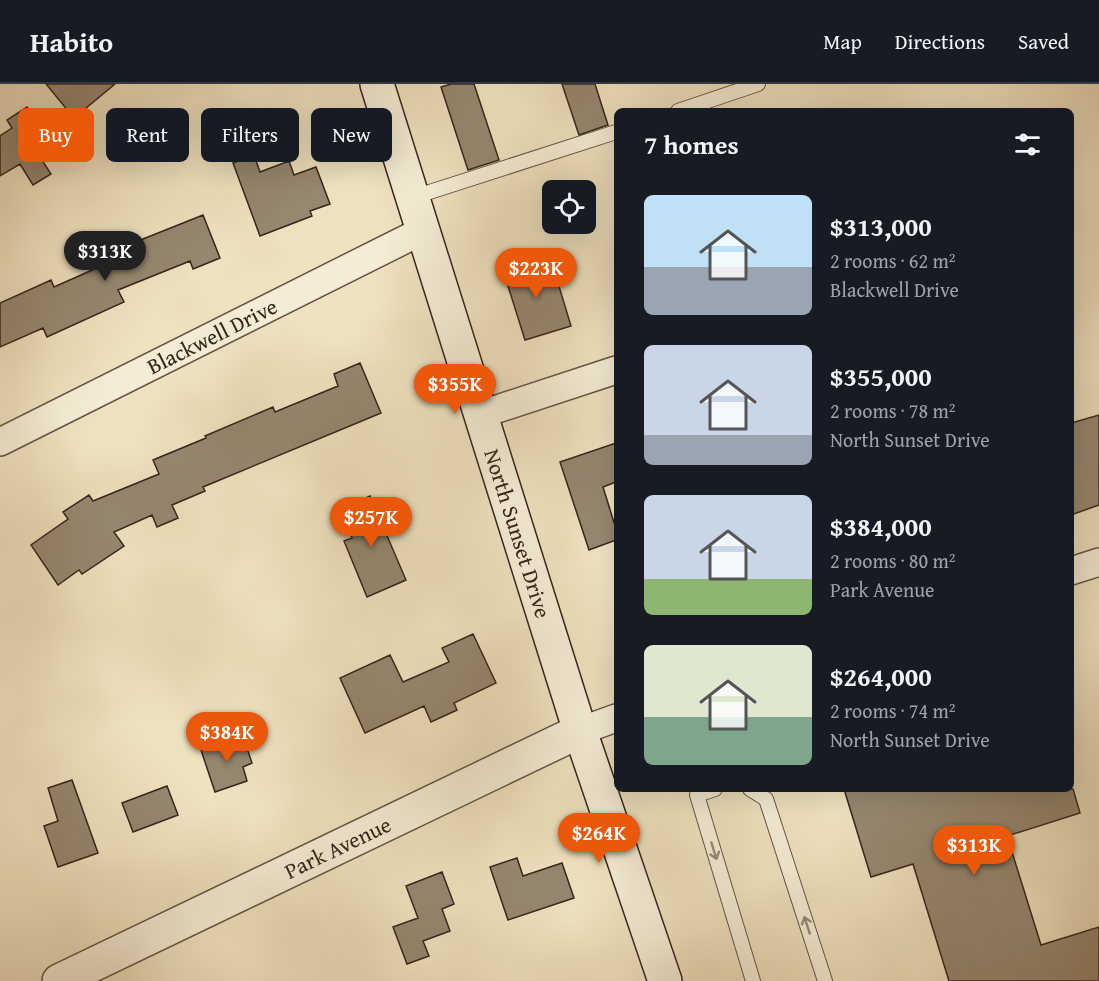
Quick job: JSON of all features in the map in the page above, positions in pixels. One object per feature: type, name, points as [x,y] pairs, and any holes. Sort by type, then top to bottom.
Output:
[{"type":"main road","name":"North Sunset Drive","points":[[377,84],[580,731],[665,981]]},
{"type":"main road","name":"Park Avenue","points":[[59,981],[580,731]]},
{"type":"street","name":"Blackwell Drive","points":[[0,442],[424,230]]},
{"type":"street","points":[[482,414],[614,371]]},
{"type":"street","points":[[1074,570],[1099,562]]},
{"type":"street","name":"Park Avenue","points":[[580,731],[614,719]]},
{"type":"lane","points":[[687,108],[758,84]]},
{"type":"lane","points":[[414,197],[614,133]]},
{"type":"lane","points":[[706,792],[697,795],[753,981]]},
{"type":"lane","points":[[755,792],[766,799],[825,981]]},
{"type":"building","points":[[46,84],[115,84],[86,108],[66,108]]},
{"type":"building","points":[[451,84],[474,84],[499,160],[468,170],[441,87]]},
{"type":"building","points":[[562,84],[595,84],[608,125],[579,135]]},
{"type":"building","points":[[18,113],[18,162],[43,162],[51,174],[33,185],[20,164],[0,176],[0,136],[12,128],[7,120]]},
{"type":"building","points":[[256,162],[260,172],[289,162],[294,175],[316,167],[330,204],[310,211],[312,216],[260,236],[233,163]]},
{"type":"building","points":[[203,215],[220,258],[193,269],[190,261],[118,290],[124,302],[47,337],[43,328],[0,347],[0,303],[51,280],[54,287],[126,255],[123,247]]},
{"type":"building","points":[[539,256],[548,286],[558,283],[571,326],[525,340],[502,267]]},
{"type":"building","points":[[360,363],[381,413],[203,487],[205,491],[172,505],[178,518],[157,527],[152,515],[114,532],[124,546],[82,574],[79,570],[58,585],[31,545],[68,519],[63,512],[89,495],[93,501],[159,474],[153,460],[273,407],[275,412],[338,386],[334,374]]},
{"type":"building","points":[[1099,415],[1099,505],[1074,514],[1074,422]]},
{"type":"building","points":[[614,444],[614,483],[603,487],[614,523],[614,541],[589,550],[560,462]]},
{"type":"building","points":[[370,496],[406,580],[367,597],[344,541],[352,538],[339,510]]},
{"type":"building","points":[[473,634],[496,683],[454,703],[457,710],[431,722],[424,706],[365,733],[340,678],[390,655],[403,682],[449,662],[442,648]]},
{"type":"building","points":[[243,736],[252,763],[243,767],[247,781],[215,792],[201,750]]},
{"type":"building","points":[[72,780],[98,853],[58,867],[44,826],[58,821],[48,788]]},
{"type":"building","points":[[167,786],[178,815],[133,832],[122,803]]},
{"type":"building","points":[[845,792],[1074,792],[1080,813],[1007,836],[1041,945],[1099,927],[1099,981],[949,981],[913,864],[871,877]]},
{"type":"building","points":[[517,858],[523,876],[562,863],[574,898],[508,920],[490,867]]},
{"type":"building","points":[[442,872],[454,904],[442,909],[450,931],[423,941],[429,956],[407,964],[393,927],[418,918],[406,886]]}]
